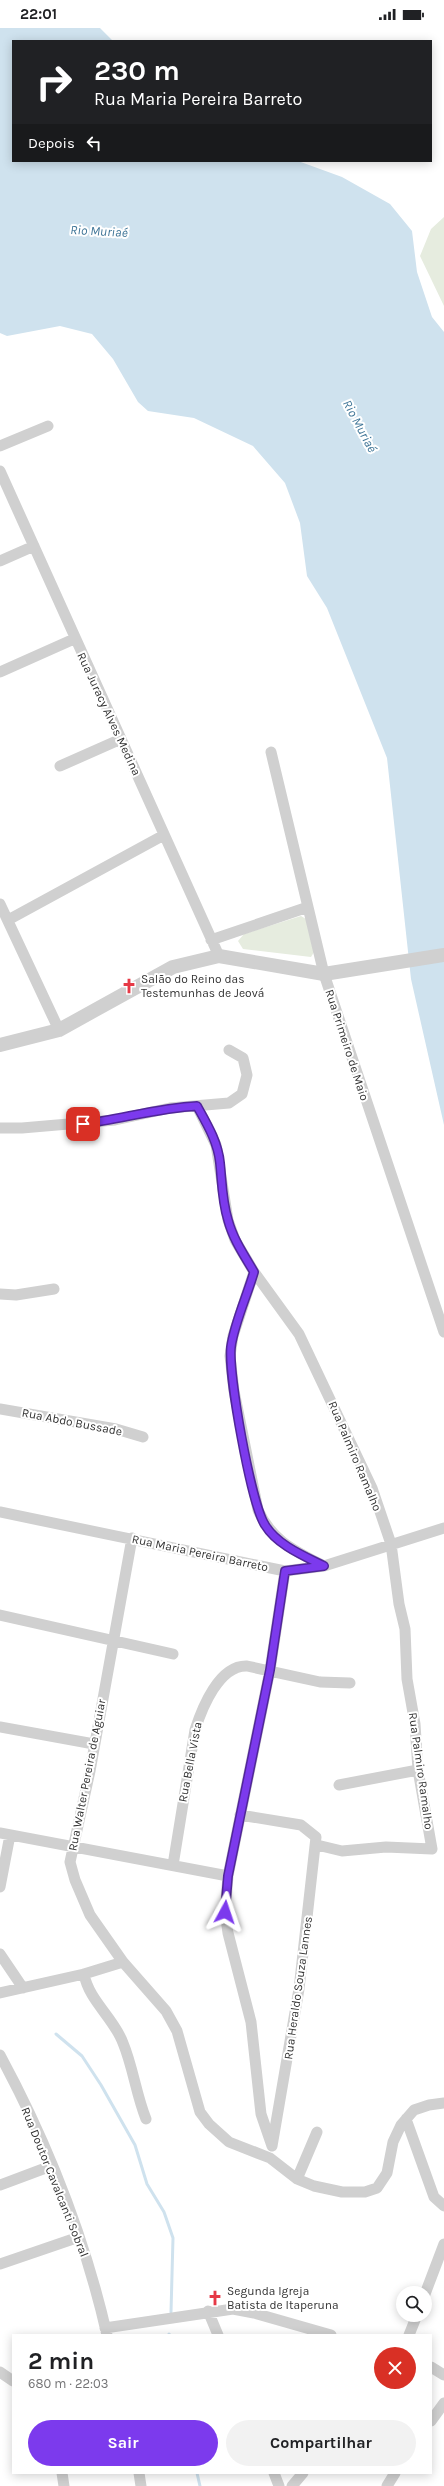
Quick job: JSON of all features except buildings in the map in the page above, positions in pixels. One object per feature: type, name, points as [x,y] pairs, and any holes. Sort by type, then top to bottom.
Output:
[{"type":"street","points":[[0,446],[48,426]]},
{"type":"street","name":"Rua Juracy Alves Medina","points":[[0,471],[74,640],[121,739],[219,956]]},
{"type":"street","points":[[0,561],[34,546]]},
{"type":"street","points":[[0,672],[74,640]]},
{"type":"street","points":[[60,766],[121,739]]},
{"type":"street","name":"Rua Primeiro de Maio","points":[[271,752],[324,974],[444,1332]]},
{"type":"street","points":[[8,920],[164,835]]},
{"type":"street","points":[[0,904],[59,1030]]},
{"type":"street","points":[[211,940],[308,907]]},
{"type":"street","points":[[0,1045],[59,1030],[173,967],[219,956],[324,974],[444,955]]},
{"type":"street","points":[[0,1128],[83,1124],[127,1118],[170,1108],[229,1103],[242,1094],[246,1085],[246,1067],[243,1058],[229,1050]]},
{"type":"street","name":"Rua Palmiro Ramalho","points":[[197,1106],[216,1146],[228,1220],[235,1240],[254,1272],[298,1334],[372,1488],[390,1544],[399,1604],[405,1628],[407,1679],[415,1724],[418,1770],[432,1849],[380,1847],[342,1851],[317,1845]]},
{"type":"street","points":[[254,1272],[233,1336],[230,1356],[234,1391],[250,1477],[258,1510],[264,1525],[274,1536],[324,1566]]},
{"type":"street","points":[[0,1294],[16,1295],[54,1289]]},
{"type":"street","name":"Rua Abdo Bussade","points":[[0,1409],[109,1428],[143,1437]]},
{"type":"street","name":"Rua Maria Pereira Barreto","points":[[0,1512],[132,1538],[285,1571],[324,1566],[444,1528]]},
{"type":"street","name":"Rua Walter Pereira de Aguiar","points":[[132,1538],[81,1814],[70,1862],[72,1871],[90,1915],[124,1962],[166,2011],[177,2031],[200,2112],[209,2124],[229,2142],[270,2158],[297,2179],[314,2186],[342,2192],[365,2192],[377,2188],[387,2173],[393,2142],[406,2119],[414,2110],[429,2105],[444,2103]]},
{"type":"street","points":[[272,2146],[261,2114],[257,2094],[247,2003],[228,1933],[225,1912],[228,1876],[270,1670],[285,1571]]},
{"type":"street","points":[[0,1614],[173,1654]]},
{"type":"street","name":"Rua Bella Vista","points":[[173,1865],[191,1748],[200,1714],[220,1681],[234,1668],[247,1666],[320,1682],[350,1683]]},
{"type":"street","points":[[0,1726],[94,1744]]},
{"type":"street","points":[[339,1785],[418,1770]]},
{"type":"street","points":[[240,1815],[301,1825],[316,1837],[317,1845]]},
{"type":"street","points":[[0,1887],[5,1834],[228,1876]]},
{"type":"street","name":"Rua Heraldo Souza Lannes","points":[[270,2158],[296,2013],[317,1845]]},
{"type":"street","points":[[0,1954],[24,1988]]},
{"type":"street","points":[[0,1993],[84,1974],[124,1962]]},
{"type":"street","points":[[84,1974],[92,1995],[124,2043],[135,2088],[146,2119]]},
{"type":"street","name":"Rua Doutor Cavalcanti Sobral","points":[[0,2055],[14,2082],[51,2166],[79,2237],[106,2331]]},
{"type":"street","points":[[406,2119],[434,2197],[444,2206]]},
{"type":"street","points":[[297,2179],[317,2132]]},
{"type":"street","points":[[0,2185],[51,2166]]},
{"type":"street","points":[[0,2264],[79,2237]]},
{"type":"street","points":[[428,2286],[444,2244]]},
{"type":"street","points":[[106,2331],[208,2311],[233,2309],[254,2313],[328,2334]]},
{"type":"street","points":[[208,2311],[218,2334]]},
{"type":"street","points":[[409,2334],[414,2322]]},
{"type":"street","points":[[432,2368],[444,2375]]},
{"type":"street","points":[[0,2372],[12,2380]]},
{"type":"street","points":[[432,2420],[444,2403]]},
{"type":"street","points":[[62,2474],[64,2486]]},
{"type":"street","points":[[139,2474],[141,2486]]},
{"type":"street","points":[[274,2474],[279,2486]]},
{"type":"street","points":[[292,2486],[301,2474]]},
{"type":"street","points":[[386,2486],[394,2474]]},
{"type":"shaded area","points":[[444,217],[444,306],[420,256],[431,229]]},
{"type":"shaded area","points":[[301,916],[306,919],[316,949],[311,957],[243,949],[238,941],[244,934]]},
{"type":"water","name":"Rio Muriaé","points":[[0,28],[100,28],[112,40],[12,40],[12,162],[301,162],[342,177],[390,204],[412,231],[417,272],[432,317],[444,332],[444,1125],[411,979],[387,758],[327,608],[307,576],[300,523],[285,483],[253,446],[194,418],[148,411],[138,402],[113,359],[92,334],[60,326],[7,336],[0,333]]},
{"type":"waterway","points":[[56,2034],[82,2056],[101,2085],[135,2145],[147,2184],[164,2212],[173,2238],[171,2312]]},
{"type":"waterway","points":[[197,2474],[200,2486]]},
{"type":"place","name":"Salão do Reino das Testemunhas de Jeová","points":[[129,986]]},
{"type":"place","name":"Segunda Igreja Batista de Itaperuna","points":[[215,2298]]},
{"type":"route","points":[[83,1124],[127,1118],[146,1112],[170,1108],[197,1106],[211,1131],[220,1162],[221,1182],[228,1220],[235,1240],[254,1272],[244,1308],[233,1336],[230,1356],[239,1421],[258,1510],[264,1525],[274,1536],[324,1566],[285,1571],[270,1670],[228,1876],[225,1912]]}]
